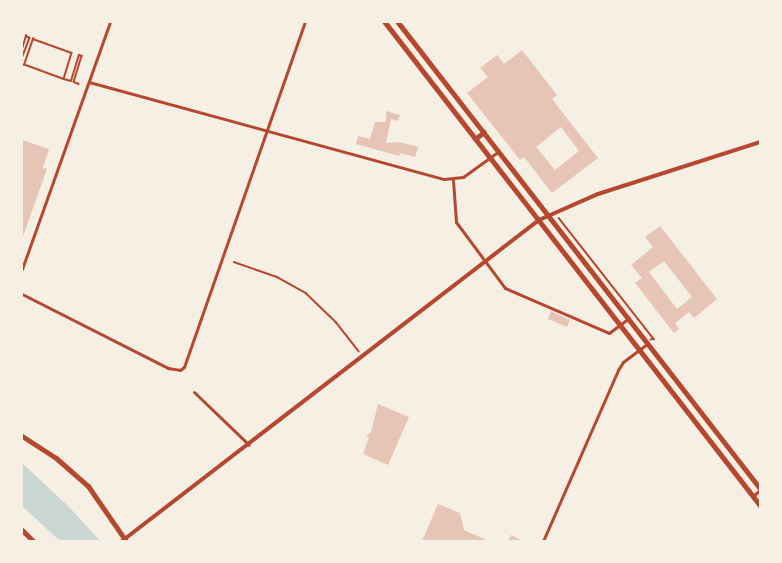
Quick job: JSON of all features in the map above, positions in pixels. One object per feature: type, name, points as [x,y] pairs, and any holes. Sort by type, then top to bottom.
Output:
[{"type":"main road","points":[[385,22],[760,505]]},
{"type":"main road","points":[[391,30],[399,23],[499,150],[760,489]]},
{"type":"main road","points":[[430,80],[439,74]]},
{"type":"main road","points":[[475,139],[484,132]]},
{"type":"main road","points":[[22,436],[56,458],[88,486],[124,540]]},
{"type":"main road","points":[[22,530],[33,541]]},
{"type":"street","points":[[22,269],[110,22]]},
{"type":"street","points":[[22,294],[168,368],[180,370],[188,360],[305,22]]},
{"type":"street","points":[[89,82],[453,180],[463,177],[499,150]]},
{"type":"street","points":[[124,540],[548,214],[605,192],[760,142]]},
{"type":"street","points":[[453,180],[455,220],[484,262],[505,288],[609,333],[629,318]]},
{"type":"street","points":[[543,541],[618,370],[648,343]]},
{"type":"street","points":[[194,392],[249,445]]},
{"type":"street","points":[[753,496],[760,489]]},
{"type":"path","points":[[22,49],[26,36],[30,38],[22,59]]},
{"type":"path","points":[[22,64],[24,65],[33,39],[72,53],[64,79]]},
{"type":"path","points":[[26,65],[71,81],[79,55],[82,56],[74,82],[79,84]]},
{"type":"path","points":[[553,212],[654,339]]},
{"type":"path","points":[[234,262],[277,277],[306,293],[336,322],[363,356]]},
{"type":"shaded area","points":[[22,463],[69,507],[100,541],[60,541],[22,506]]},
{"type":"building","points":[[522,50],[557,95],[552,99],[598,158],[552,193],[524,157],[520,160],[467,93],[488,77],[480,68],[497,55],[504,64]],"holes":[[[561,127],[579,151],[555,170],[536,147]]]},
{"type":"building","points":[[386,111],[400,115],[398,121],[391,119],[386,143],[399,142],[418,147],[415,157],[400,153],[399,156],[356,144],[358,136],[370,139],[375,122],[386,122]]},
{"type":"building","points":[[22,140],[49,149],[43,168],[47,169],[22,239]]},
{"type":"building","points":[[660,226],[717,299],[694,318],[689,312],[675,323],[679,329],[674,333],[635,283],[642,278],[631,265],[653,247],[645,237]],"holes":[[[664,261],[692,297],[677,309],[649,272]]]},
{"type":"building","points":[[551,311],[570,320],[567,327],[548,319]]},
{"type":"building","points":[[378,404],[409,417],[388,465],[363,454],[369,437],[366,436],[371,432]]},
{"type":"building","points":[[438,504],[460,513],[464,530],[489,541],[422,541]]},
{"type":"building","points":[[511,535],[523,541],[508,541]]}]
